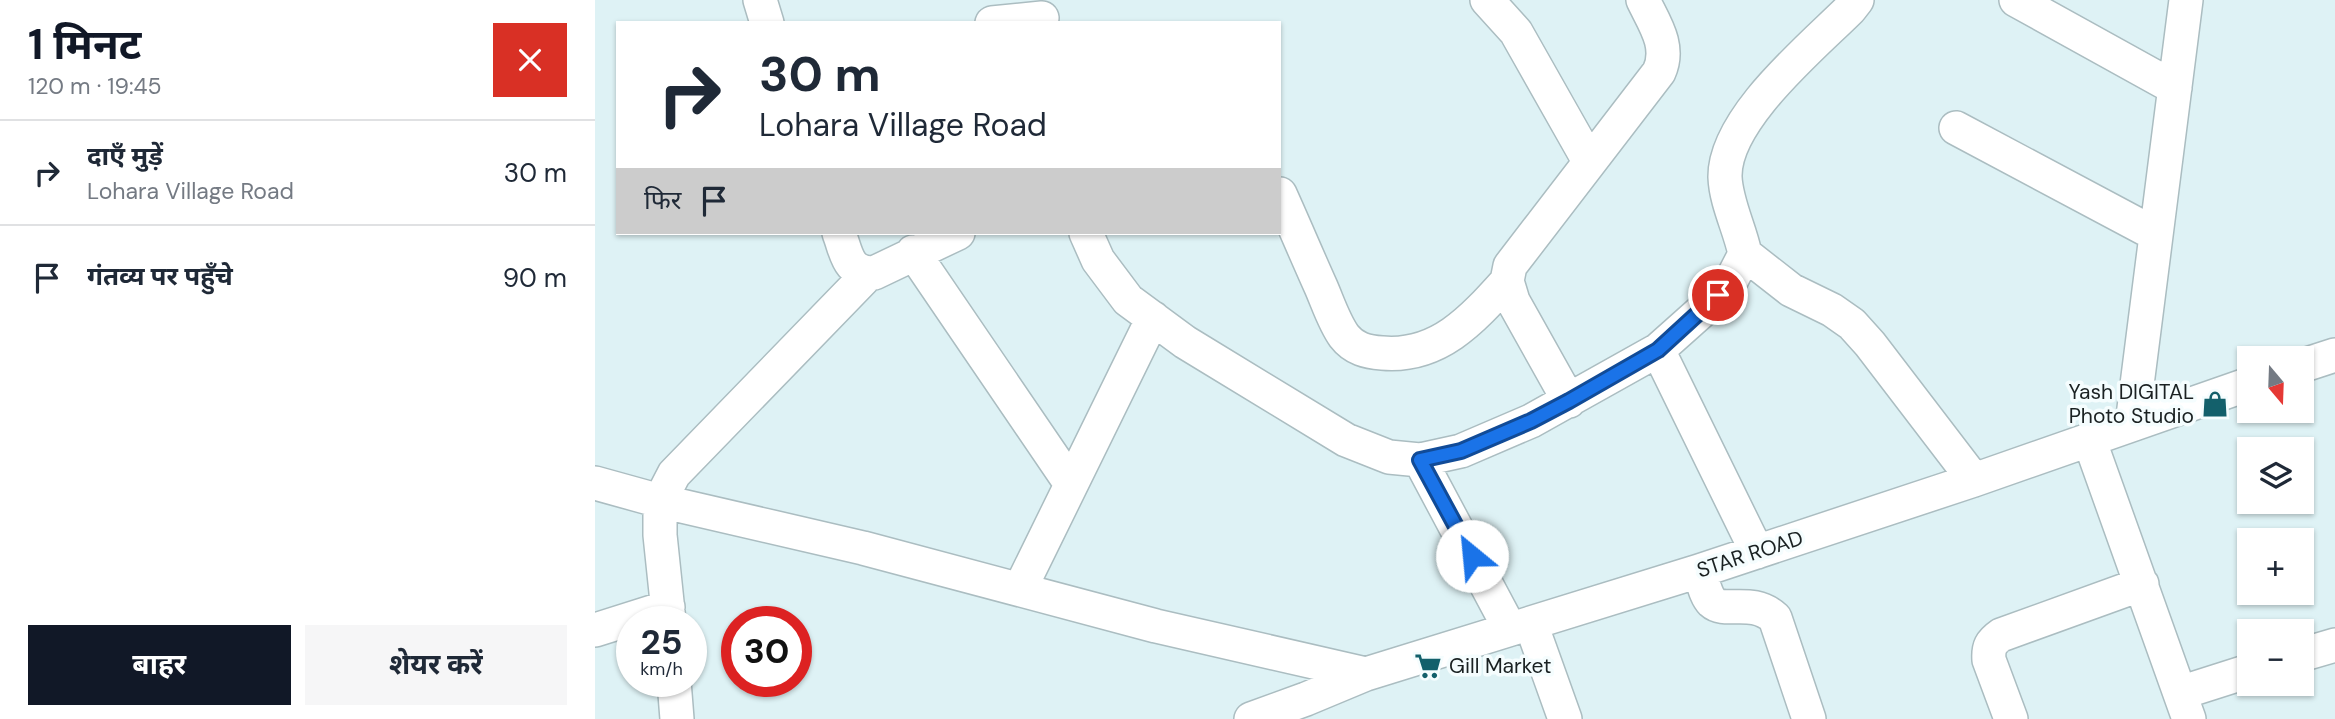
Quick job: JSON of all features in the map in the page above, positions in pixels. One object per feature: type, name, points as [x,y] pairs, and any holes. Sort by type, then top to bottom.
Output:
[{"type":"street","points":[[760,0],[766,21]]},
{"type":"street","points":[[1487,0],[1516,32],[1589,161]]},
{"type":"street","points":[[1569,401],[1513,301],[1507,281],[1510,266],[1660,72],[1665,61],[1664,47],[1643,0]]},
{"type":"street","points":[[1857,0],[1762,97],[1744,122],[1731,149],[1725,176],[1731,205],[1745,254],[1791,290],[1832,310],[1852,324],[1871,344],[1974,480]]},
{"type":"street","points":[[2016,0],[2175,88]]},
{"type":"street","points":[[2132,424],[2186,0]]},
{"type":"street","points":[[1002,21],[1043,13]]},
{"type":"street","points":[[1956,128],[2155,234]]},
{"type":"street","points":[[1281,196],[1345,338],[1363,351],[1393,354],[1421,350],[1446,338],[1472,319],[1507,281]]},
{"type":"street","points":[[840,235],[852,266],[858,271],[869,273],[953,235]]},
{"type":"street","points":[[1087,235],[1098,260],[1128,300],[1185,342],[1346,440],[1389,457],[1420,460],[1461,451],[1531,421],[1658,350],[1731,281],[1745,254]]},
{"type":"street","points":[[913,252],[1072,484]]},
{"type":"street","points":[[668,606],[660,536],[660,501],[674,474],[869,273]]},
{"type":"street","points":[[1020,589],[1153,318]]},
{"type":"street","points":[[1658,350],[1758,552]]},
{"type":"street","points":[[2314,362],[2335,355]]},
{"type":"street","name":"STAR ROAD","points":[[1251,719],[1366,674],[1758,552],[2237,388]]},
{"type":"street","points":[[2089,439],[2185,706],[2237,678]]},
{"type":"street","points":[[1420,460],[1521,627],[1565,719]]},
{"type":"street","points":[[595,483],[660,501],[863,548],[1156,626],[1366,674]]},
{"type":"street","points":[[1699,571],[1713,603],[1766,609],[1775,618],[1809,719]]},
{"type":"street","points":[[2011,719],[1989,660],[1991,642],[2001,635],[2142,584]]},
{"type":"street","points":[[595,630],[616,625]]},
{"type":"street","points":[[2314,651],[2335,645]]},
{"type":"street","points":[[675,697],[677,719]]},
{"type":"place","name":"Yash DIGITAL Photo Studio","points":[[2215,404]]},
{"type":"place","name":"Gill Market","points":[[1428,666]]},
{"type":"route","points":[[1472,556],[1420,460],[1461,451],[1531,421],[1569,401],[1658,350],[1718,295]]}]
